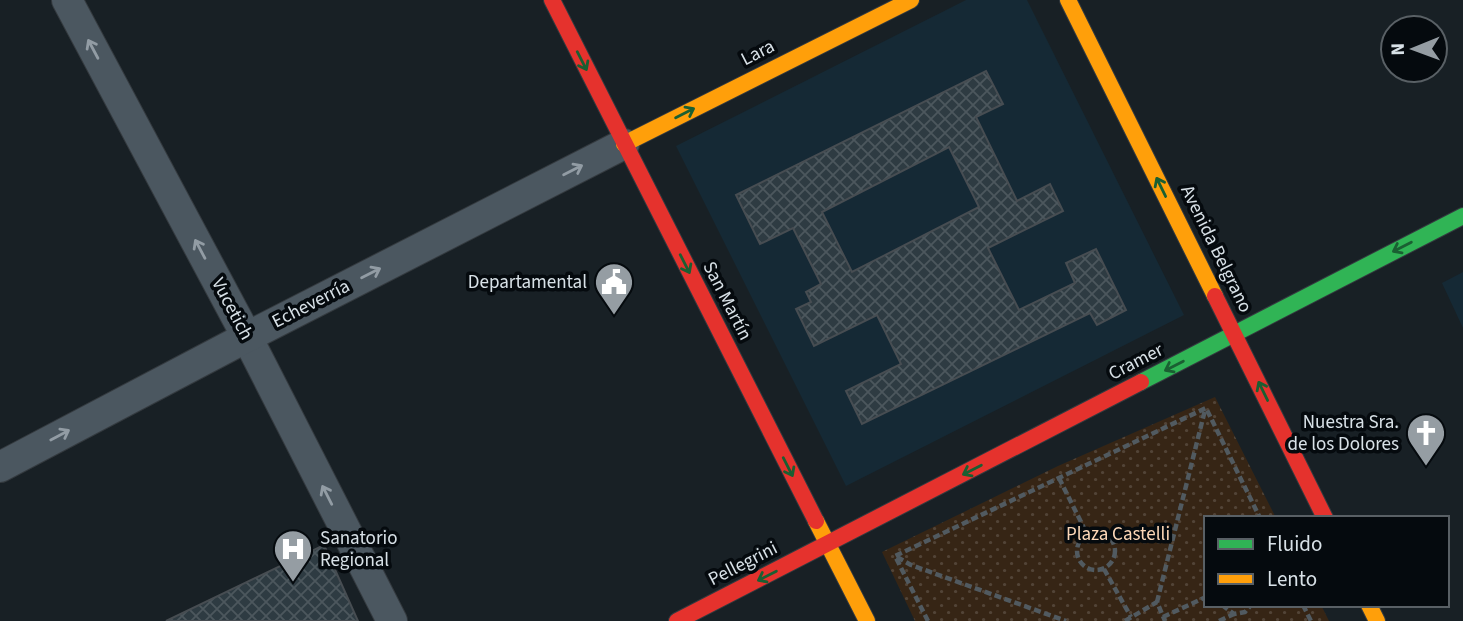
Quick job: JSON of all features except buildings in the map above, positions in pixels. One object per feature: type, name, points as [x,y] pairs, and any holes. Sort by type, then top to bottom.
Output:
[{"type":"main road","name":"San Martín","points":[[552,0],[867,621]]},
{"type":"main road","name":"Lara","points":[[624,144],[911,0]]},
{"type":"main road","name":"Avenida Belgrano","points":[[1068,0],[1324,516]]},
{"type":"main road","name":"Cramer","points":[[828,545],[1463,216]]},
{"type":"main road","name":"Pellegrini","points":[[677,621],[828,545]]},
{"type":"street","name":"Vucetich","points":[[67,0],[247,337],[391,621]]},
{"type":"street","name":"Echeverría","points":[[0,467],[624,144]]},
{"type":"path","points":[[895,556],[1206,408]]},
{"type":"path","points":[[1206,408],[1258,516]]},
{"type":"path","points":[[1204,598],[1164,619],[1157,602],[1206,408]]},
{"type":"path","points":[[1059,478],[1087,534]]},
{"type":"path","points":[[1101,531],[1114,544],[1113,562],[1099,572],[1083,566],[1077,555],[1081,540],[1087,534],[1101,531]]},
{"type":"path","points":[[895,556],[928,621]]},
{"type":"path","points":[[895,556],[911,565],[1066,621]]},
{"type":"path","points":[[1104,569],[1132,617]]},
{"type":"path","points":[[1125,621],[1157,602]]},
{"type":"path","points":[[1225,607],[1234,614]]},
{"type":"path","points":[[1219,621],[1245,612],[1249,607]]},
{"type":"shaded area","points":[[966,0],[1027,0],[1184,315],[846,486],[676,146]]},
{"type":"shaded area","points":[[1463,272],[1463,328],[1442,283]]},
{"type":"green space","name":"Plaza Castelli","points":[[1215,397],[1275,516],[1204,516],[1204,607],[1322,607],[1329,621],[915,621],[882,552],[1058,466]]},
{"type":"traffic: fast","points":[[1141,382],[1463,216]]},
{"type":"traffic: slow","points":[[624,144],[911,0]]},
{"type":"traffic: slow","points":[[1068,0],[1215,296]]},
{"type":"traffic: slow","points":[[816,521],[867,621]]},
{"type":"traffic: slow","points":[[1370,607],[1377,621]]},
{"type":"traffic: jam","points":[[552,0],[816,521]]},
{"type":"traffic: jam","points":[[1215,296],[1324,516]]},
{"type":"traffic: jam","points":[[677,621],[1141,382]]},
{"type":"place","name":"Departamental","points":[[614,316]]},
{"type":"place","name":"Nuestra Sra. de los Dolores","points":[[1426,467]]},
{"type":"place","name":"Sanatorio Regional","points":[[293,583]]}]
